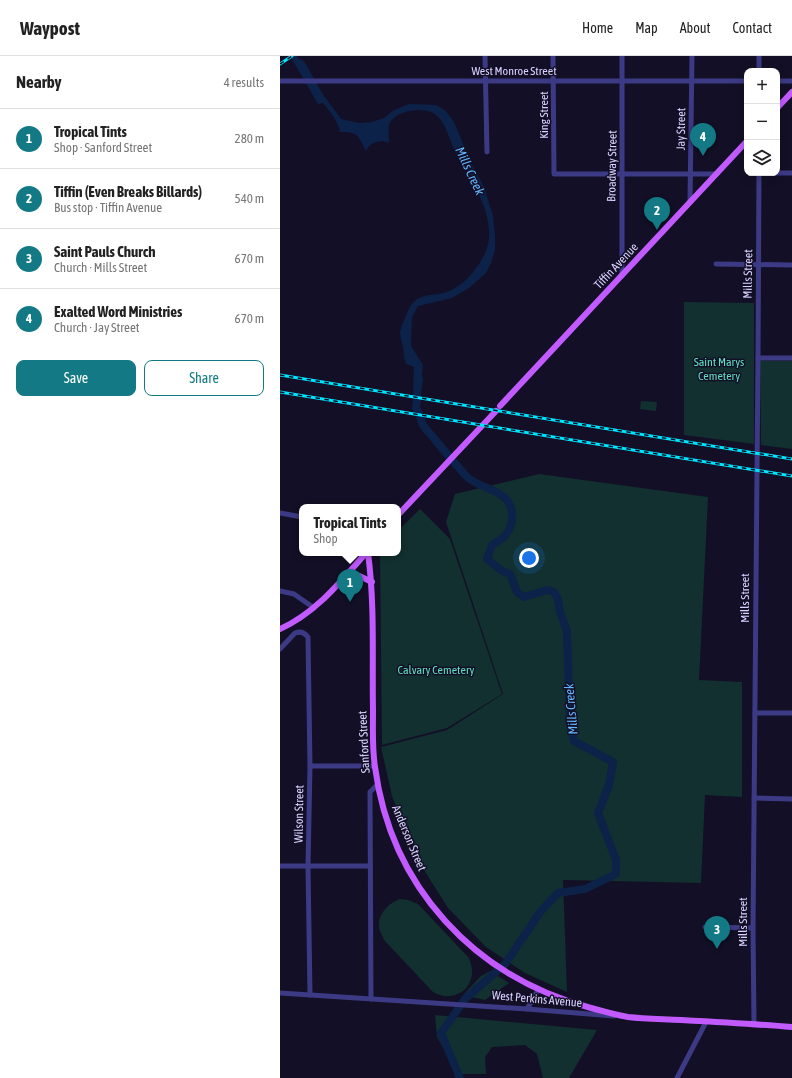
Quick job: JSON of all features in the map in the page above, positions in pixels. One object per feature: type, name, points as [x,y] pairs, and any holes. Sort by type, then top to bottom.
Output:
[{"type":"main road","points":[[780,105],[792,92]]},
{"type":"main road","name":"Tiffin Avenue","points":[[401,512],[744,144]]},
{"type":"main road","points":[[280,628],[294,622],[314,608],[346,577],[364,556]]},
{"type":"main road","name":"Sanford Street","points":[[368,556],[372,582],[373,737],[378,784]]},
{"type":"main road","points":[[346,577],[357,575],[372,582]]},
{"type":"main road","name":"Anderson Street","points":[[378,784],[386,819],[401,855],[424,894],[449,926],[471,947],[496,967],[538,990],[572,1003],[627,1017]]},
{"type":"main road","name":"West Perkins Avenue","points":[[627,1017],[792,1027]]},
{"type":"street","points":[[485,56],[487,152]]},
{"type":"street","name":"King Street","points":[[553,56],[554,174],[622,173]]},
{"type":"street","name":"Broadway Street","points":[[622,56],[622,276]]},
{"type":"street","name":"Jay Street","points":[[690,202],[692,56]]},
{"type":"street","points":[[759,56],[759,68]]},
{"type":"street","name":"West Monroe Street","points":[[280,81],[744,81]]},
{"type":"street","points":[[780,81],[792,81]]},
{"type":"street","points":[[622,173],[717,174]]},
{"type":"street","points":[[780,173],[792,173]]},
{"type":"street","name":"Mills Street","points":[[754,1024],[752,928],[759,176]]},
{"type":"street","points":[[716,264],[792,265]]},
{"type":"street","points":[[758,358],[792,358]]},
{"type":"street","points":[[280,513],[299,516]]},
{"type":"street","points":[[280,590],[294,594],[314,608]]},
{"type":"street","name":"Wilson Street","points":[[280,649],[295,633],[299,632],[306,634],[309,641],[310,766],[308,866],[310,995]]},
{"type":"street","points":[[755,713],[792,713]]},
{"type":"street","points":[[310,766],[375,766]]},
{"type":"street","name":"Sanford Street","points":[[370,999],[370,792],[378,784]]},
{"type":"street","points":[[754,798],[792,799]]},
{"type":"street","points":[[280,866],[370,866]]},
{"type":"street","points":[[705,927],[752,928]]},
{"type":"street","points":[[527,1008],[538,990]]},
{"type":"street","name":"West Perkins Avenue","points":[[280,994],[527,1008],[627,1017]]},
{"type":"street","points":[[677,1078],[706,1022]]},
{"type":"green space","name":"Saint Marys Cemetery","points":[[684,302],[754,303],[754,444],[684,435]]},
{"type":"green space","points":[[760,361],[792,361],[792,449],[761,445]]},
{"type":"green space","points":[[641,401],[657,402],[656,411],[640,409]]},
{"type":"green space","points":[[539,474],[708,497],[699,680],[742,682],[742,797],[705,795],[701,883],[563,880],[567,992],[525,973],[486,947],[448,908],[417,859],[392,796],[381,747],[447,730],[503,694],[446,522],[455,494]]},
{"type":"green space","name":"Calvary Cemetery","points":[[420,509],[450,539],[502,694],[447,728],[382,745],[380,556],[401,556],[401,528]]},
{"type":"green space","points":[[400,899],[418,904],[468,957],[471,963],[472,975],[468,986],[463,991],[449,996],[442,996],[433,992],[384,940],[380,931],[379,921],[387,907]]},
{"type":"green space","points":[[490,971],[509,983],[485,1000],[463,995],[481,976]]},
{"type":"green space","points":[[435,1015],[597,1030],[569,1078],[543,1078],[537,1054],[525,1045],[492,1047],[485,1057],[486,1074],[458,1074],[437,1037]]},
{"type":"water","points":[[290,56],[297,56],[299,59],[304,61],[322,93],[341,119],[360,123],[372,122],[384,118],[394,110],[409,104],[436,105],[446,111],[454,122],[470,161],[484,187],[493,216],[495,236],[495,250],[486,273],[469,288],[452,298],[418,306],[412,317],[411,346],[423,365],[420,390],[413,388],[414,367],[406,364],[400,332],[405,317],[414,302],[425,296],[443,293],[453,289],[468,278],[480,263],[488,246],[489,226],[478,192],[454,149],[444,125],[435,114],[424,110],[417,110],[397,116],[389,125],[389,143],[379,141],[373,143],[366,151],[362,142],[357,136],[351,133],[340,132],[333,116],[323,103],[318,104]]},
{"type":"waterway","name":"Mills Creek","points":[[417,394],[419,379]]},
{"type":"waterway","name":"Mills Creek","points":[[417,400],[416,408],[422,423],[465,475],[479,485],[495,492],[508,501],[511,509],[512,520],[510,529],[503,538],[492,545],[487,559],[502,571],[510,574],[517,592],[524,597],[547,590],[554,592],[558,599],[560,612],[567,631],[570,723],[574,741],[613,762],[609,785],[598,813],[616,860],[616,874],[585,889],[558,893],[541,911],[505,964],[465,999],[441,1033],[460,1078]]},
{"type":"railway","points":[[280,64],[292,56]]},
{"type":"railway","points":[[280,375],[792,459]]},
{"type":"railway","points":[[280,392],[792,476]]},
{"type":"place","name":"Exalted Word Ministries","points":[[703,156]]},
{"type":"place","name":"Tiffin (Even Breaks Billards)","points":[[657,230]]},
{"type":"place","name":"Tropical Tints","points":[[350,602]]},
{"type":"place","name":"Saint Pauls Church","points":[[717,949]]}]
